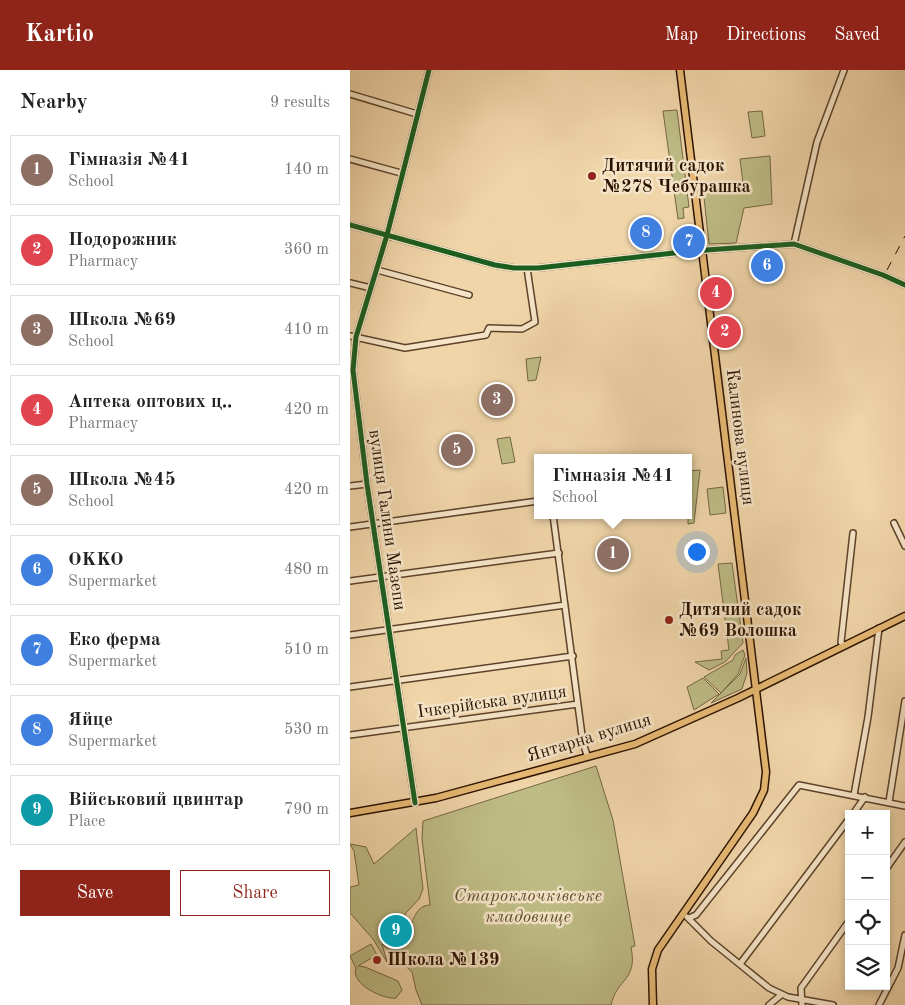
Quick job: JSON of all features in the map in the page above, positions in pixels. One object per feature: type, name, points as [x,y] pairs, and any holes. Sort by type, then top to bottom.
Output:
[{"type":"main road","name":"Калинова вулиця","points":[[653,1005],[651,979],[654,959],[682,913],[753,813],[764,790],[765,762],[680,70]]},
{"type":"main road","name":"Янтарна вулиця","points":[[350,813],[415,803],[642,741],[905,616]]},
{"type":"street","name":"вулиця Галини Мазепи","points":[[415,803],[353,380],[356,337],[387,235],[401,173],[429,70]]},
{"type":"street","points":[[794,244],[817,142],[844,70]]},
{"type":"street","points":[[350,94],[417,114]]},
{"type":"street","points":[[350,159],[401,173]]},
{"type":"street","points":[[350,225],[494,265],[527,268],[794,244],[883,275],[905,285]]},
{"type":"street","points":[[350,336],[404,348],[486,335],[489,328],[522,329],[535,322],[527,268]]},
{"type":"street","points":[[376,270],[469,295]]},
{"type":"street","points":[[350,283],[371,288]]},
{"type":"street","points":[[350,412],[357,411]]},
{"type":"street","points":[[350,486],[367,484]]},
{"type":"street","points":[[350,527],[534,502]]},
{"type":"street","points":[[554,519],[583,743],[587,755]]},
{"type":"street","points":[[894,523],[905,546]]},
{"type":"street","points":[[843,645],[841,642],[853,533]]},
{"type":"street","points":[[350,581],[558,553]]},
{"type":"street","points":[[350,635],[566,605]]},
{"type":"street","points":[[854,795],[868,717],[879,628]]},
{"type":"street","points":[[350,687],[573,656]]},
{"type":"street","points":[[889,802],[905,701]]},
{"type":"street","name":"Ічкерійська вулиця","points":[[350,735],[578,704]]},
{"type":"street","points":[[689,918],[696,915],[799,785],[905,806]]},
{"type":"street","points":[[855,810],[865,797]]},
{"type":"street","points":[[740,964],[845,824]]},
{"type":"street","points":[[890,863],[905,842]]},
{"type":"street","points":[[682,913],[711,941],[781,995],[802,1002],[833,1005]]},
{"type":"street","points":[[802,1002],[802,988],[845,927]]},
{"type":"street","points":[[879,1005],[898,968],[905,935]]},
{"type":"street","points":[[769,1005],[781,995]]},
{"type":"green space","points":[[677,110],[689,207],[683,208],[684,218],[678,219],[663,111]]},
{"type":"green space","points":[[762,111],[765,136],[752,138],[748,112]]},
{"type":"green space","points":[[770,156],[772,204],[744,208],[736,243],[709,244],[703,188],[743,183],[740,159]]},
{"type":"green space","points":[[541,357],[536,380],[528,381],[526,359]]},
{"type":"green space","points":[[510,437],[515,462],[502,464],[497,439]]},
{"type":"green space","points":[[700,470],[694,523],[688,524],[688,519],[692,519],[692,471]]},
{"type":"green space","points":[[723,487],[726,513],[710,515],[707,489]]},
{"type":"green space","points":[[732,563],[743,643],[725,662],[709,670],[695,662],[722,659],[721,651],[729,650],[718,564]]},
{"type":"green space","points":[[743,650],[745,655],[738,674],[721,693],[704,677],[733,660],[735,655]]},
{"type":"green space","points":[[746,658],[747,673],[742,689],[711,703],[740,674]]},
{"type":"green space","points":[[703,678],[719,694],[694,710],[687,687]]},
{"type":"green space","name":"Староклочківське кладовище","points":[[596,766],[613,820],[635,946],[631,947],[632,967],[614,996],[611,1005],[422,1005],[412,972],[382,944],[387,962],[373,939],[350,913],[350,887],[359,885],[354,851],[350,844],[366,847],[374,864],[416,828],[423,889],[419,899],[405,914],[408,932],[418,911],[430,905],[422,839],[423,821]]},
{"type":"green space","points":[[371,944],[377,955],[358,966],[365,967],[398,981],[402,990],[396,998],[376,994],[358,980],[356,968],[350,956]]},
{"type":"railway","points":[[887,270],[905,236]]},
{"type":"cycle path","points":[[415,803],[367,484],[353,370],[356,337],[387,235],[429,70]]},
{"type":"cycle path","points":[[350,225],[495,265],[514,268],[538,268],[692,251],[794,244],[883,275],[905,285]]},
{"type":"place","name":"Дитячий садок №278 Чебурашка","points":[[592,176]]},
{"type":"place","name":"Яйце","points":[[646,233]]},
{"type":"place","name":"Еко ферма","points":[[689,242]]},
{"type":"place","name":"OKKO","points":[[767,266]]},
{"type":"place","name":"Аптека оптових ц‥","points":[[716,293]]},
{"type":"place","name":"Подорожник","points":[[725,332]]},
{"type":"place","name":"Школа №69","points":[[497,400]]},
{"type":"place","name":"Школа №45","points":[[457,450]]},
{"type":"place","name":"Гімназія №41","points":[[613,554]]},
{"type":"place","name":"Дитячий садок №69 Волошка","points":[[669,620]]},
{"type":"place","name":"Військовий цвинтар","points":[[396,931]]},
{"type":"place","name":"Школа №139","points":[[377,960]]}]
